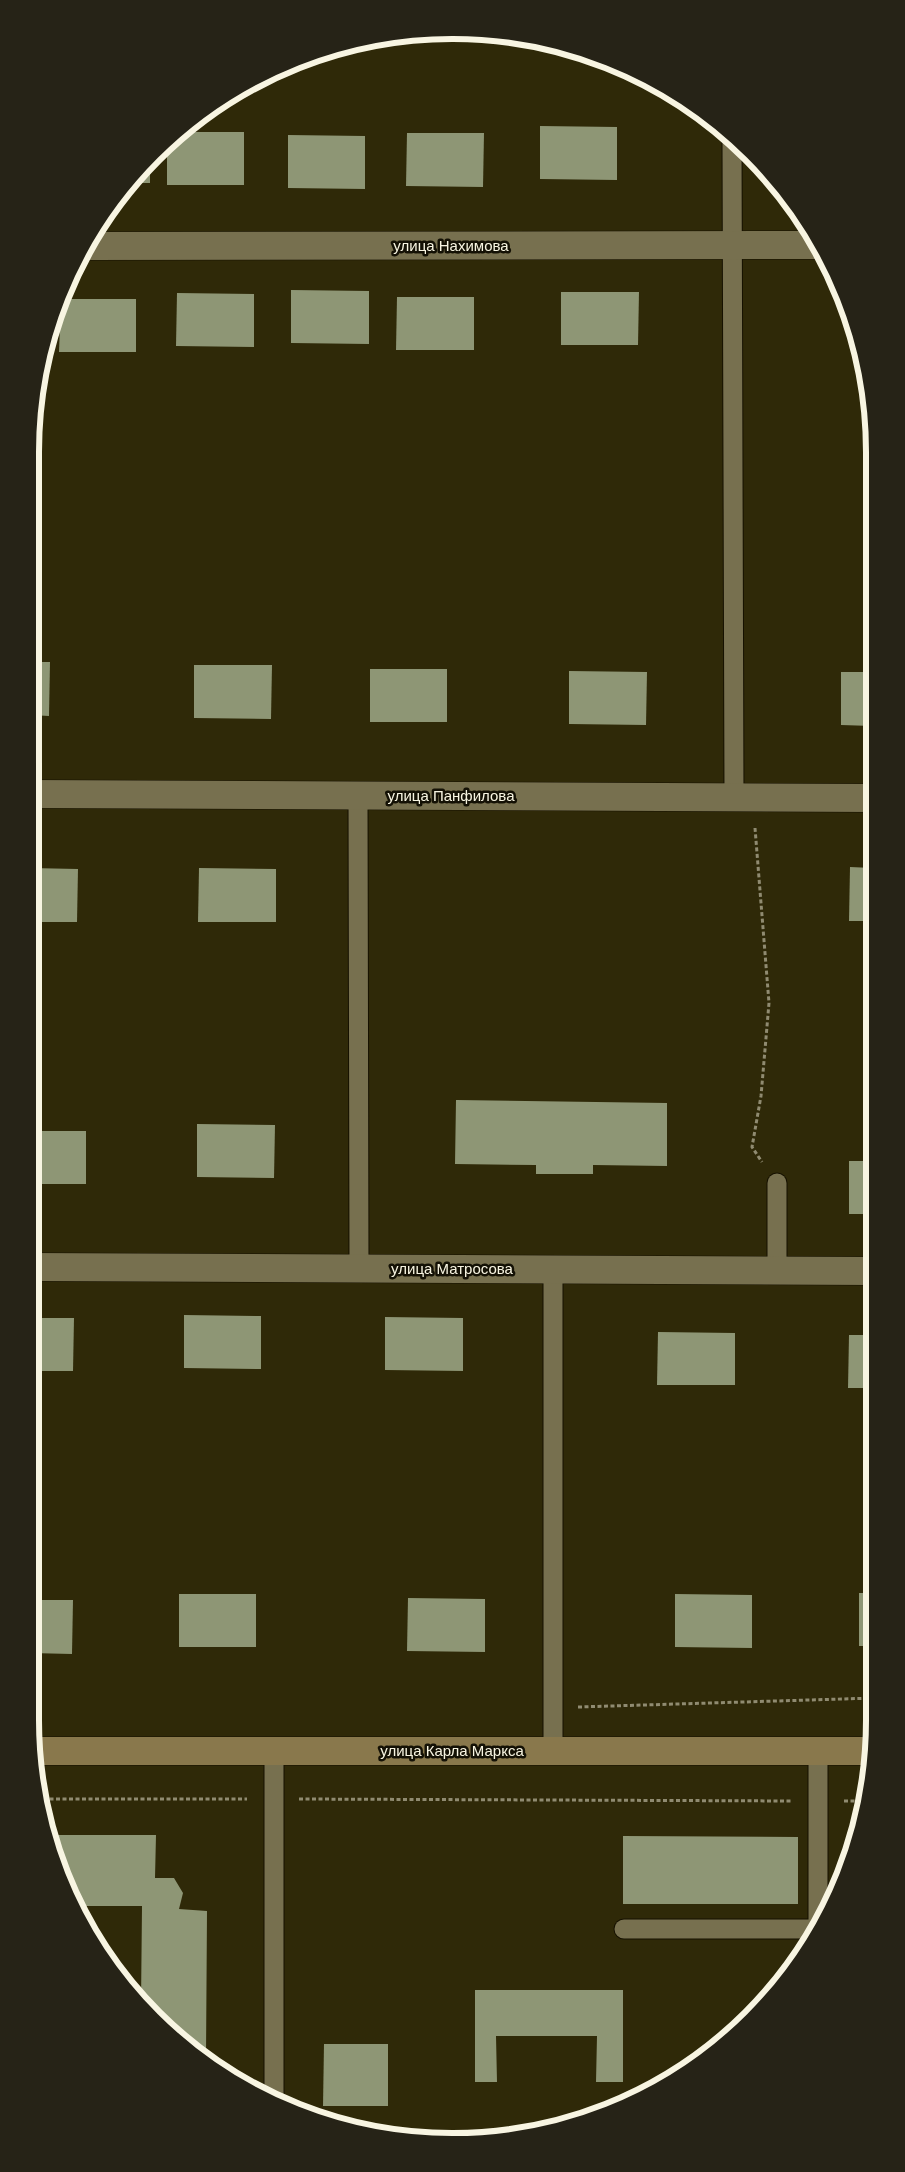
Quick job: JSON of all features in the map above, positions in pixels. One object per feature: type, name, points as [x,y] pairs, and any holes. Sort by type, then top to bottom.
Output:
[{"type":"main road","name":"улица Карла Маркса","points":[[40,1750],[865,1752]]},
{"type":"street","name":"улица Нахимова","points":[[94,246],[810,245]]},
{"type":"street","name":"улица Панфилова","points":[[39,794],[866,798]]},
{"type":"street","name":"улица Матросова","points":[[39,1267],[866,1271]]},
{"type":"lane","points":[[732,148],[731,246],[743,798]]},
{"type":"lane","points":[[358,796],[358,1269]]},
{"type":"lane","points":[[777,1184],[777,1270]]},
{"type":"lane","points":[[553,1270],[554,1751]]},
{"type":"lane","points":[[274,1751],[274,2093]]},
{"type":"lane","points":[[818,1752],[818,1913]]},
{"type":"lane","points":[[624,1929],[809,1929]]},
{"type":"path","points":[[743,798],[769,1003],[761,1096],[752,1147],[777,1184]]},
{"type":"path","points":[[553,1708],[866,1698]]},
{"type":"path","points":[[47,1799],[858,1801]]},
{"type":"building","points":[[540,126],[617,127],[617,180],[540,179]]},
{"type":"building","points":[[191,132],[244,132],[244,185],[167,185],[167,153]]},
{"type":"building","points":[[407,133],[484,133],[483,187],[406,186]]},
{"type":"building","points":[[288,135],[365,136],[365,189],[288,188]]},
{"type":"building","points":[[150,171],[150,183],[139,183]]},
{"type":"building","points":[[291,290],[369,291],[369,344],[291,343]]},
{"type":"building","points":[[561,292],[639,292],[638,345],[561,345]]},
{"type":"building","points":[[177,293],[254,294],[254,347],[176,346]]},
{"type":"building","points":[[397,297],[474,297],[474,350],[396,350]]},
{"type":"building","points":[[68,299],[136,299],[136,352],[59,352],[60,323]]},
{"type":"building","points":[[39,662],[50,662],[49,716],[39,715]]},
{"type":"building","points":[[194,665],[272,665],[271,719],[194,718]]},
{"type":"building","points":[[370,669],[447,669],[447,722],[370,722]]},
{"type":"building","points":[[569,671],[647,672],[646,725],[569,724]]},
{"type":"building","points":[[841,672],[866,672],[866,726],[841,725]]},
{"type":"building","points":[[850,867],[866,868],[866,921],[849,921]]},
{"type":"building","points":[[39,868],[78,869],[77,922],[39,922]]},
{"type":"building","points":[[199,868],[276,869],[276,922],[198,922]]},
{"type":"building","points":[[456,1100],[667,1103],[667,1166],[593,1165],[593,1174],[536,1174],[536,1165],[455,1164]]},
{"type":"building","points":[[197,1124],[275,1125],[274,1178],[197,1177]]},
{"type":"building","points":[[39,1131],[86,1131],[86,1184],[39,1184]]},
{"type":"building","points":[[849,1161],[866,1161],[866,1214],[849,1214]]},
{"type":"building","points":[[184,1315],[261,1316],[261,1369],[184,1368]]},
{"type":"building","points":[[385,1317],[463,1318],[463,1371],[385,1370]]},
{"type":"building","points":[[39,1318],[74,1318],[73,1371],[39,1371]]},
{"type":"building","points":[[658,1332],[735,1333],[735,1385],[657,1385]]},
{"type":"building","points":[[849,1335],[866,1335],[866,1388],[848,1388]]},
{"type":"building","points":[[859,1593],[866,1593],[866,1646],[859,1646]]},
{"type":"building","points":[[179,1594],[256,1594],[256,1647],[179,1647]]},
{"type":"building","points":[[675,1594],[752,1595],[752,1648],[675,1647]]},
{"type":"building","points":[[408,1598],[485,1599],[485,1652],[407,1651]]},
{"type":"building","points":[[39,1600],[73,1600],[72,1654],[39,1653]]},
{"type":"building","points":[[56,1835],[156,1835],[155,1878],[174,1878],[183,1893],[179,1909],[207,1911],[206,2052],[180,2031],[141,1992],[142,1906],[83,1906],[70,1878]]},
{"type":"building","points":[[623,1836],[798,1837],[798,1904],[623,1904]]},
{"type":"building","points":[[475,1990],[623,1990],[623,2082],[596,2082],[597,2036],[496,2036],[497,2082],[475,2082]]},
{"type":"building","points":[[324,2044],[388,2044],[388,2106],[323,2106]]}]
